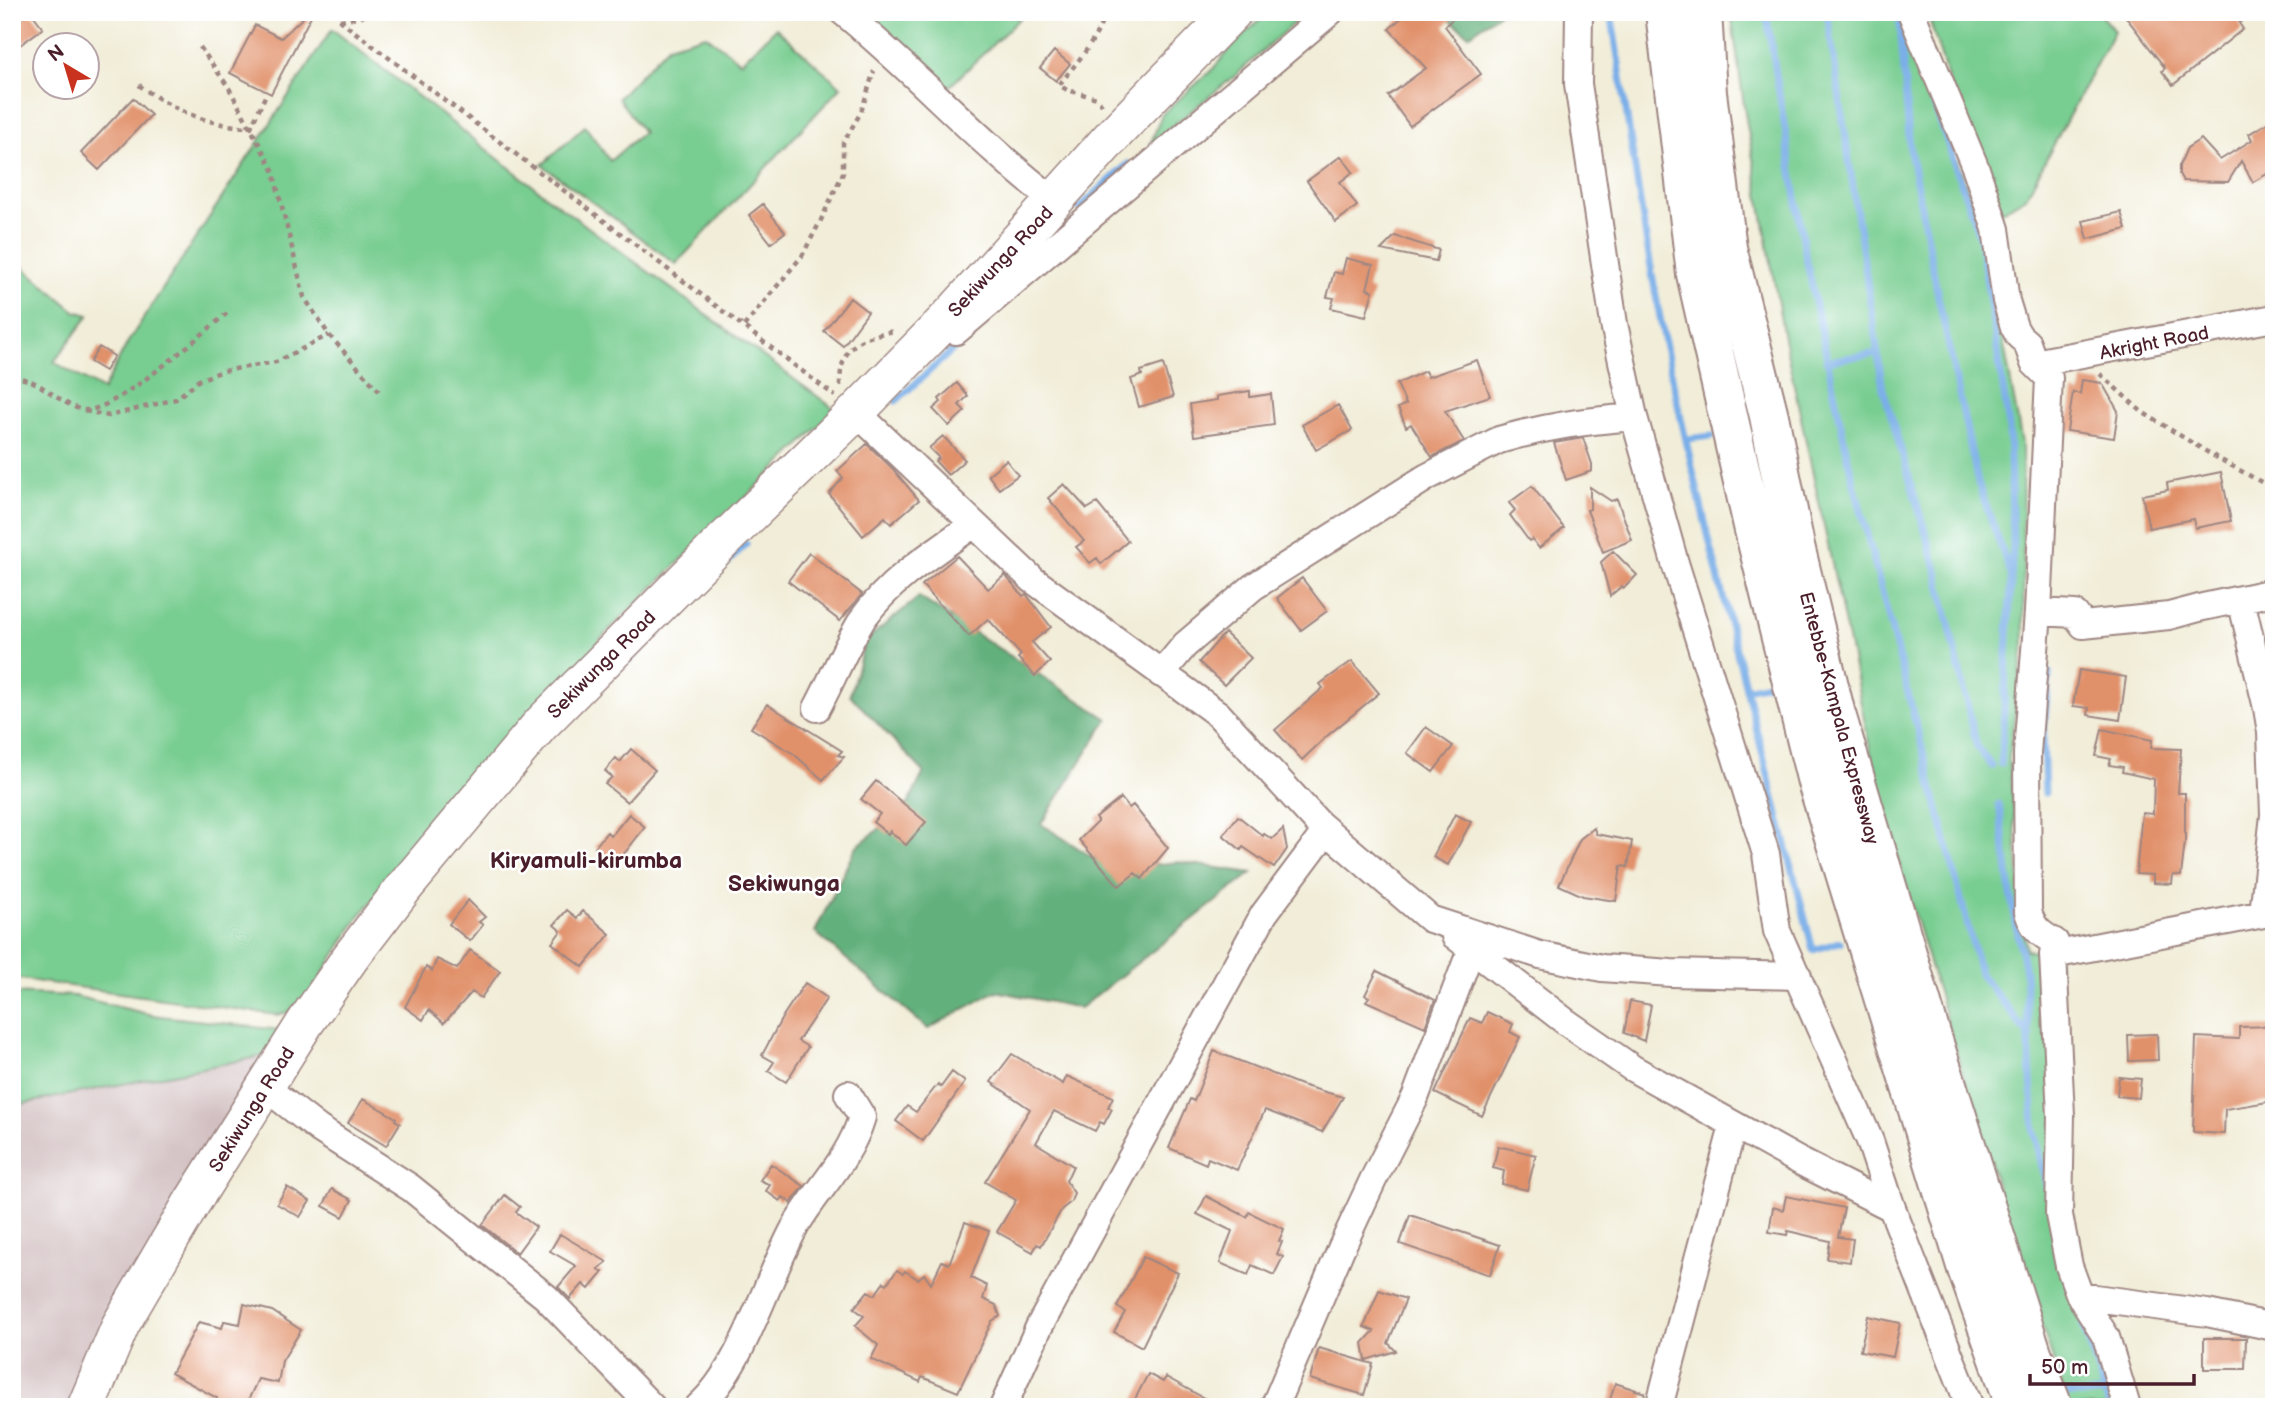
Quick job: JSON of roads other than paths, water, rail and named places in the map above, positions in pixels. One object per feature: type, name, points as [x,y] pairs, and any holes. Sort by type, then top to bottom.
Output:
[{"type":"highway","name":"Entebbe-Kampala Expressway","points":[[1665,12],[1696,274],[1754,530],[1817,782],[1963,1256],[2015,1407]]},
{"type":"highway","name":"Entebbe-Kampala Expressway","points":[[1702,12],[1707,93],[1727,248],[1769,416],[1795,546],[1835,711],[1929,1028],[2032,1353],[2053,1407]]},
{"type":"main road","name":"Sekiwunga Road","points":[[86,1407],[121,1324],[157,1260],[305,1023],[371,930],[540,725],[953,313],[1119,129],[1233,12]]},
{"type":"street","points":[[843,12],[1022,176],[1055,201]]},
{"type":"street","points":[[1330,12],[914,367],[856,412],[1033,580],[1218,714],[1326,831],[1430,919],[1472,947],[1566,1022],[1632,1068],[1733,1126],[1892,1209]]},
{"type":"street","points":[[1578,12],[1578,84],[1614,324],[1634,417],[1675,563],[1766,854],[1777,931],[1870,1141],[1892,1209],[1970,1407]]},
{"type":"street","points":[[1911,12],[1976,169],[1996,229],[2006,301],[2014,327],[2019,337],[2027,343],[2034,363],[2049,378],[2038,612],[2027,752],[2028,912],[2032,925],[2041,935],[2055,942],[2053,955],[2061,1115],[2059,1215],[2069,1266],[2080,1296],[2106,1337],[2127,1407]]},
{"type":"street","name":"Akright Road","points":[[2034,363],[2274,318]]},
{"type":"street","points":[[1161,674],[1185,645],[1252,587],[1427,477],[1499,440],[1552,426],[1634,417]]},
{"type":"street","points":[[817,708],[864,618],[912,568],[974,524]]},
{"type":"street","points":[[2038,612],[2075,614],[2082,625],[2169,616],[2274,592]]},
{"type":"street","points":[[2053,955],[2269,913],[2274,815],[2271,732],[2241,600]]},
{"type":"street","points":[[1003,1407],[1040,1327],[1264,914],[1326,831]]},
{"type":"street","points":[[1430,919],[1540,955],[1602,968],[1671,973],[1798,976]]},
{"type":"street","points":[[1274,1407],[1346,1238],[1415,1098],[1472,947]]},
{"type":"street","points":[[265,1087],[319,1129],[411,1188],[546,1297],[652,1404]]},
{"type":"street","points":[[698,1407],[722,1380],[795,1228],[843,1161],[858,1132],[862,1117],[848,1094]]},
{"type":"street","points":[[1658,1407],[1733,1126]]},
{"type":"street","points":[[2080,1296],[2207,1313],[2274,1327]]},
{"type":"waterway","points":[[1611,12],[1662,328],[1721,590],[1813,950],[1840,942]]},
{"type":"waterway","points":[[1766,12],[1805,253],[1850,468],[1980,974],[2030,1037]]},
{"type":"waterway","points":[[1827,12],[1883,389],[1937,571],[1977,747],[1992,766]]},
{"type":"waterway","points":[[1899,12],[1910,150],[1938,296],[1978,483],[2010,572]]},
{"type":"waterway","points":[[1928,86],[1980,239],[2009,427],[2013,545],[2001,764]]},
{"type":"waterway","points":[[1079,208],[1128,164]]},
{"type":"waterway","points":[[896,401],[966,338]]},
{"type":"waterway","points":[[1826,361],[1878,353]]},
{"type":"waterway","points":[[1687,439],[1712,436]]},
{"type":"waterway","points":[[630,660],[746,544]]},
{"type":"waterway","points":[[2045,793],[2043,738],[2049,673]]},
{"type":"waterway","points":[[1746,689],[1772,683]]},
{"type":"waterway","points":[[1999,804],[2012,902],[2025,972],[2034,1131],[2048,1194]]},
{"type":"waterway","points":[[2082,1321],[2109,1407]]},
{"type":"waterway","points":[[2065,1394],[2105,1394]]},
{"type":"district","name":"Kiryamuli-kirumba","points":[[586,860]]},
{"type":"district","name":"Sekiwunga","points":[[784,883]]}]
